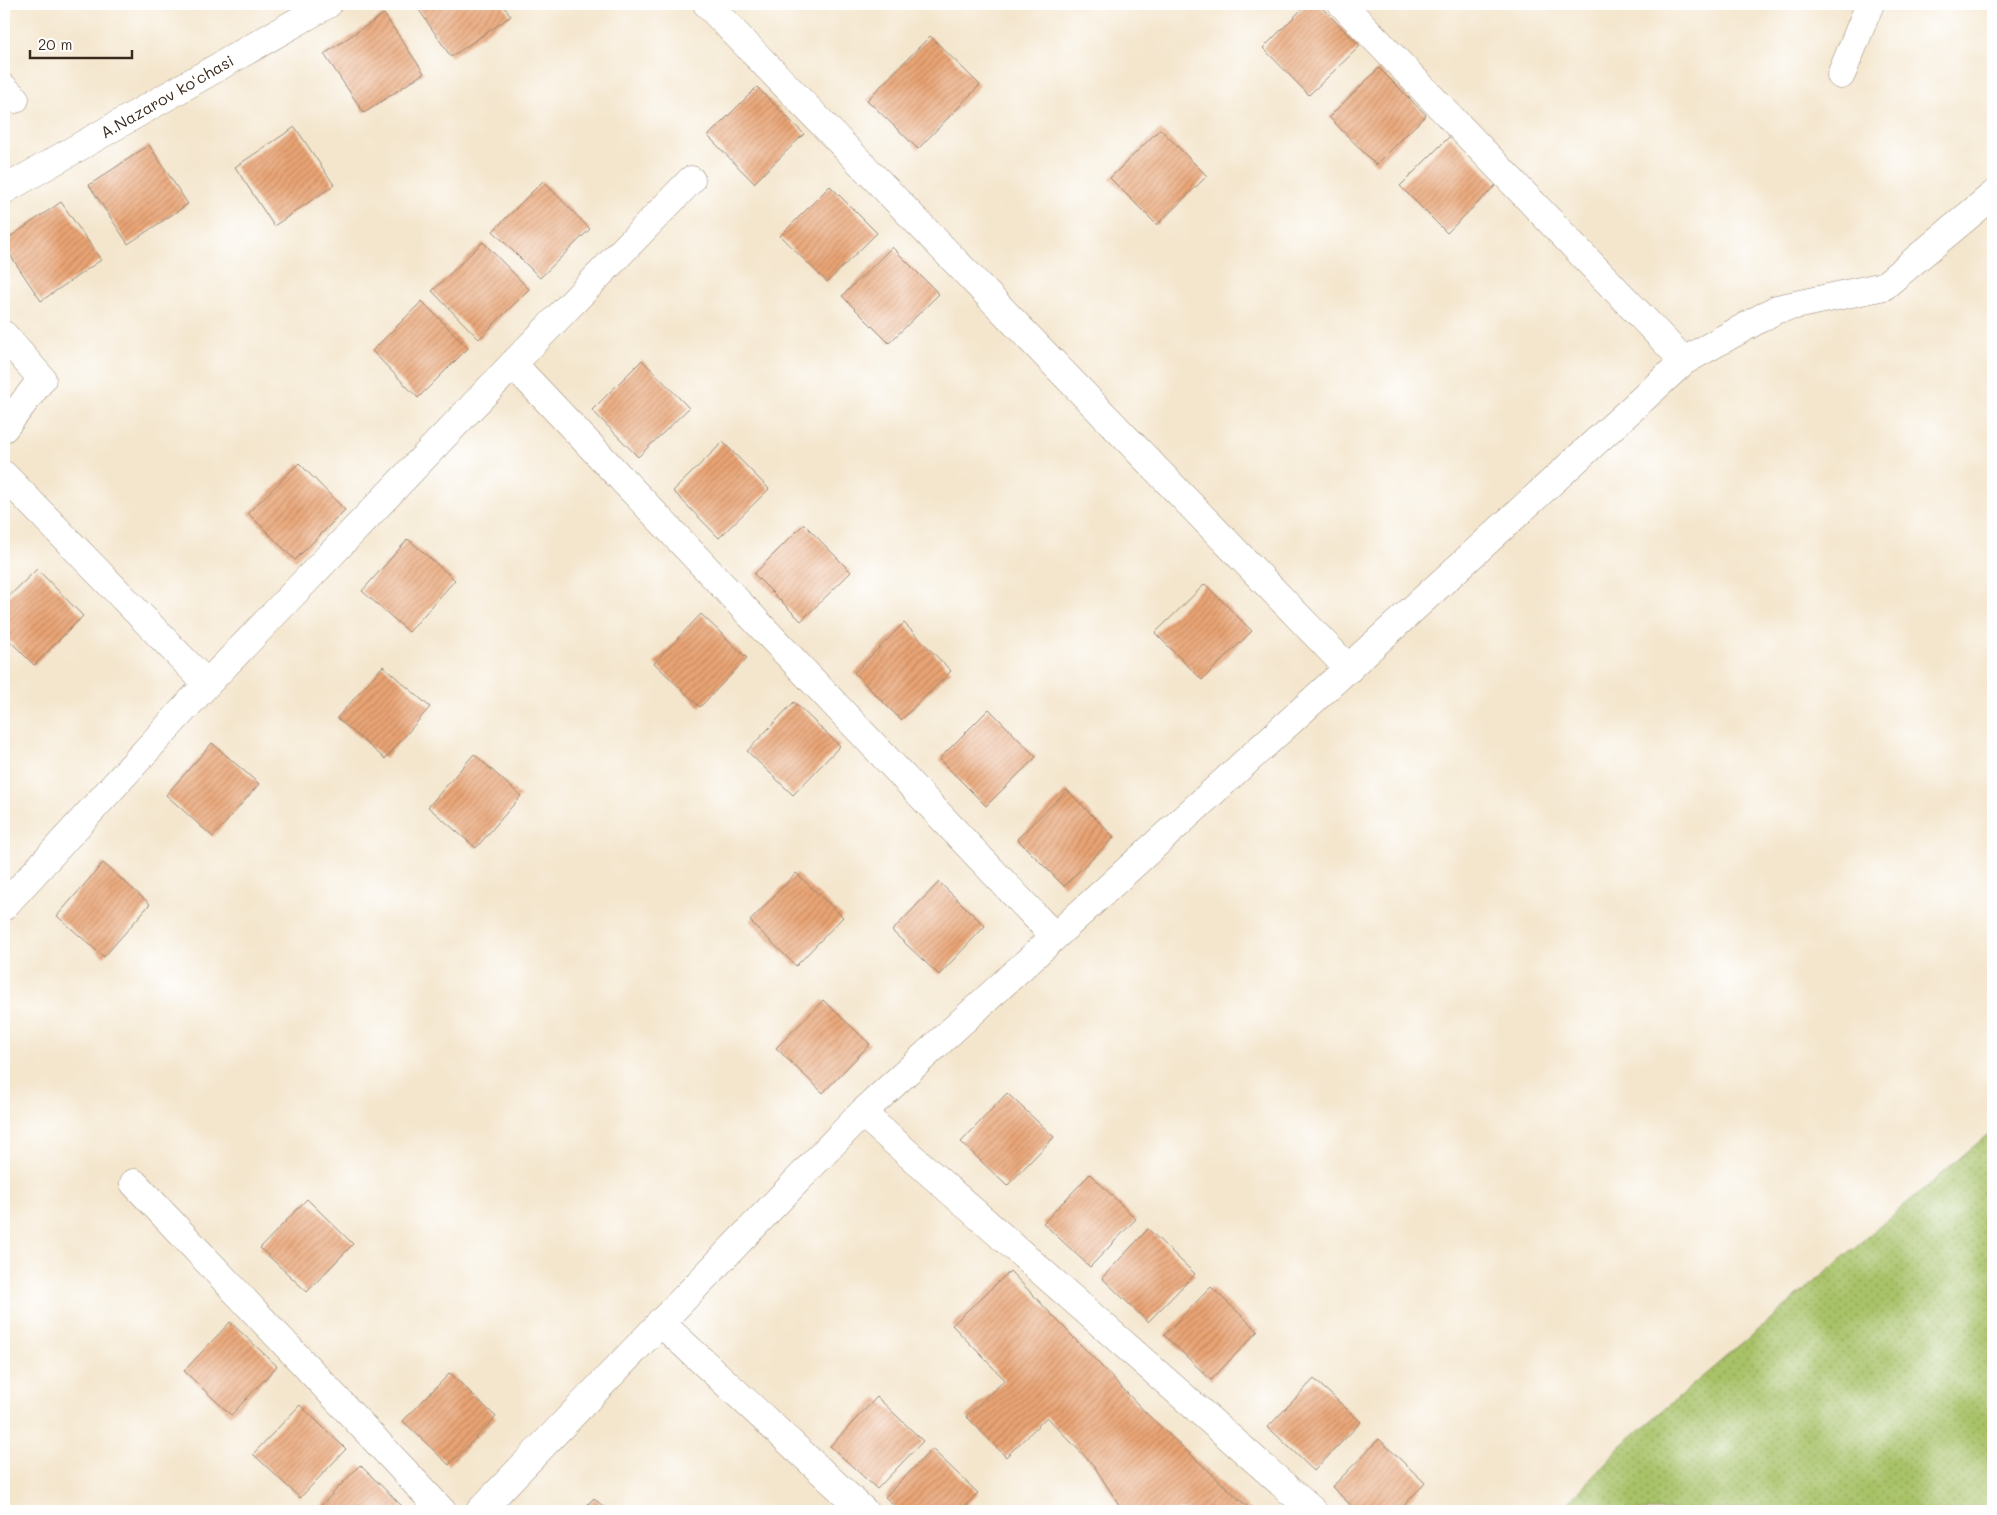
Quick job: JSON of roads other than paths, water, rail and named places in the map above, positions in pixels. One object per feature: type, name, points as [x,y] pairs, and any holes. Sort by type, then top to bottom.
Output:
[{"type":"street","name":"A.Nazarov ko'chasi","points":[[4,190],[328,4]]},
{"type":"street","points":[[707,4],[1349,669]]},
{"type":"street","points":[[1342,4],[1684,361]]},
{"type":"street","points":[[1841,75],[1870,4]]},
{"type":"street","points":[[4,906],[207,684],[691,180]]},
{"type":"street","points":[[480,1511],[862,1113],[1684,361],[1778,309],[1884,286],[1993,195]]},
{"type":"street","points":[[4,335],[42,379],[4,428]]},
{"type":"street","points":[[513,364],[1054,936]]},
{"type":"street","points":[[4,475],[207,684]]},
{"type":"street","points":[[862,1113],[1313,1511]]},
{"type":"street","points":[[134,1183],[442,1511]]},
{"type":"street","points":[[660,1322],[864,1511]]}]
